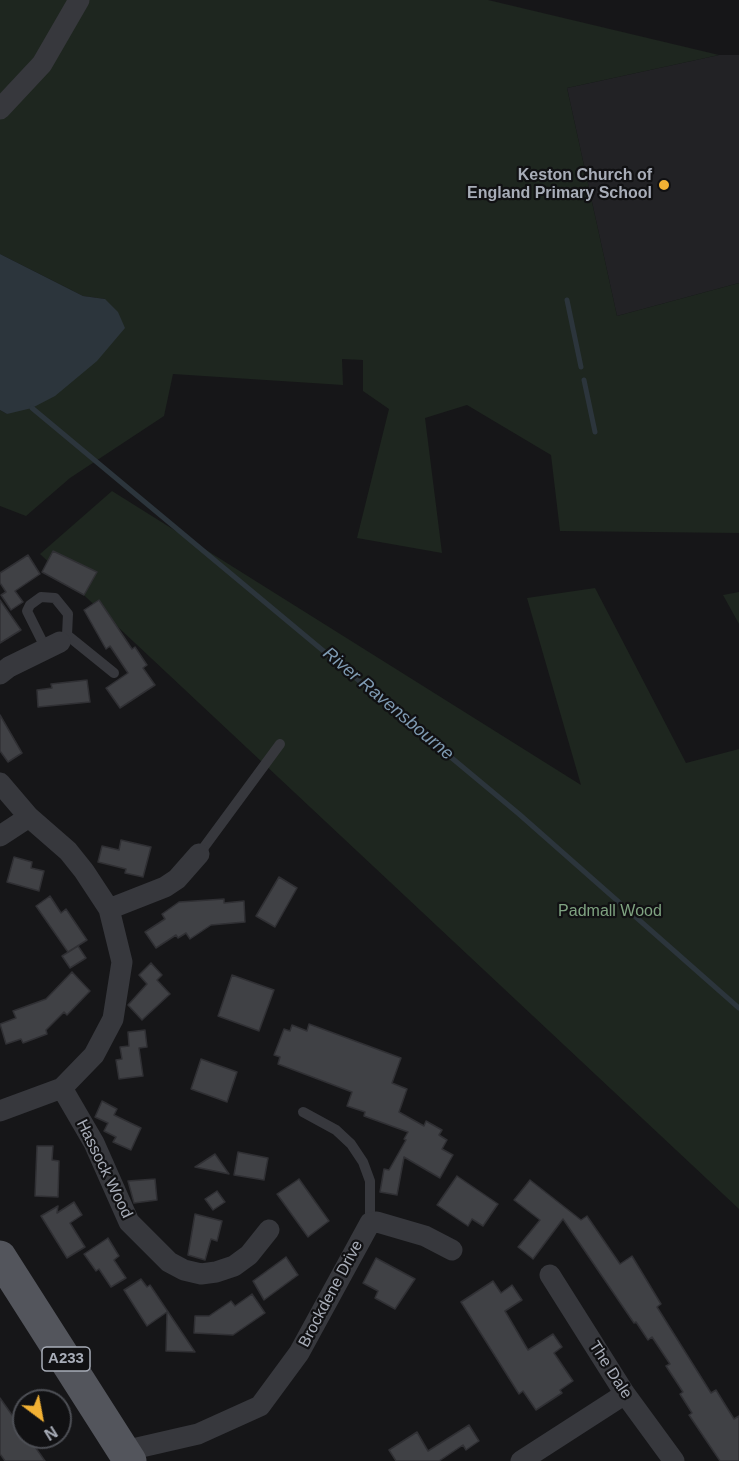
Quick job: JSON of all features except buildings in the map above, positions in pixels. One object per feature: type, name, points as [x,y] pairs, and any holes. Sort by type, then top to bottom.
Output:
[{"type":"main road","name":"A233","points":[[0,1257],[127,1456]]},
{"type":"street","points":[[0,109],[42,64],[79,0]]},
{"type":"street","points":[[0,674],[57,642]]},
{"type":"street","points":[[0,783],[29,817],[68,851],[109,909],[122,962],[113,1019],[94,1055],[62,1088],[0,1111]]},
{"type":"street","points":[[0,836],[29,817]]},
{"type":"street","points":[[109,909],[165,887],[177,879],[200,854]]},
{"type":"street","name":"Hassock Wood","points":[[62,1088],[94,1143],[129,1222],[169,1262],[201,1275],[216,1272],[234,1266],[249,1255],[269,1230]]},
{"type":"street","name":"Brockdene Drive","points":[[127,1456],[198,1434],[260,1406],[309,1335],[370,1223],[377,1221],[425,1236],[452,1250]]},
{"type":"street","name":"The Dale","points":[[550,1275],[625,1394],[674,1461]]},
{"type":"street","points":[[521,1461],[625,1394]]},
{"type":"lane","points":[[57,642],[114,673]]},
{"type":"lane","points":[[200,854],[280,744]]},
{"type":"lane","points":[[303,1112],[336,1130],[351,1144],[363,1162],[370,1181],[370,1223]]},
{"type":"shaded area","name":"Keston Church of England Primary School","points":[[719,55],[739,55],[739,283],[617,316],[567,88]]},
{"type":"shaded area","points":[[0,254],[83,296],[105,299],[118,312],[125,328],[97,361],[55,396],[32,408],[7,414],[0,410]]},
{"type":"green space","points":[[0,0],[488,0],[719,55],[567,88],[617,316],[739,283],[739,533],[560,531],[551,455],[467,405],[425,418],[442,553],[357,538],[389,409],[363,391],[363,360],[342,359],[343,385],[173,374],[164,416],[70,478],[26,516],[0,506],[0,410],[7,414],[105,299],[83,296],[0,254]]},
{"type":"green space","name":"Padmall Wood","points":[[112,491],[581,785],[527,598],[595,588],[686,763],[739,749],[739,1209],[40,554]]},
{"type":"green space","points":[[739,592],[739,624],[723,595]]},
{"type":"waterway","points":[[567,300],[581,367]]},
{"type":"waterway","points":[[584,380],[595,432]]},
{"type":"waterway","name":"River Ravensbourne","points":[[32,408],[519,814],[739,1008]]},
{"type":"place","name":"Keston Church of England Primary School","points":[[664,185]]}]
